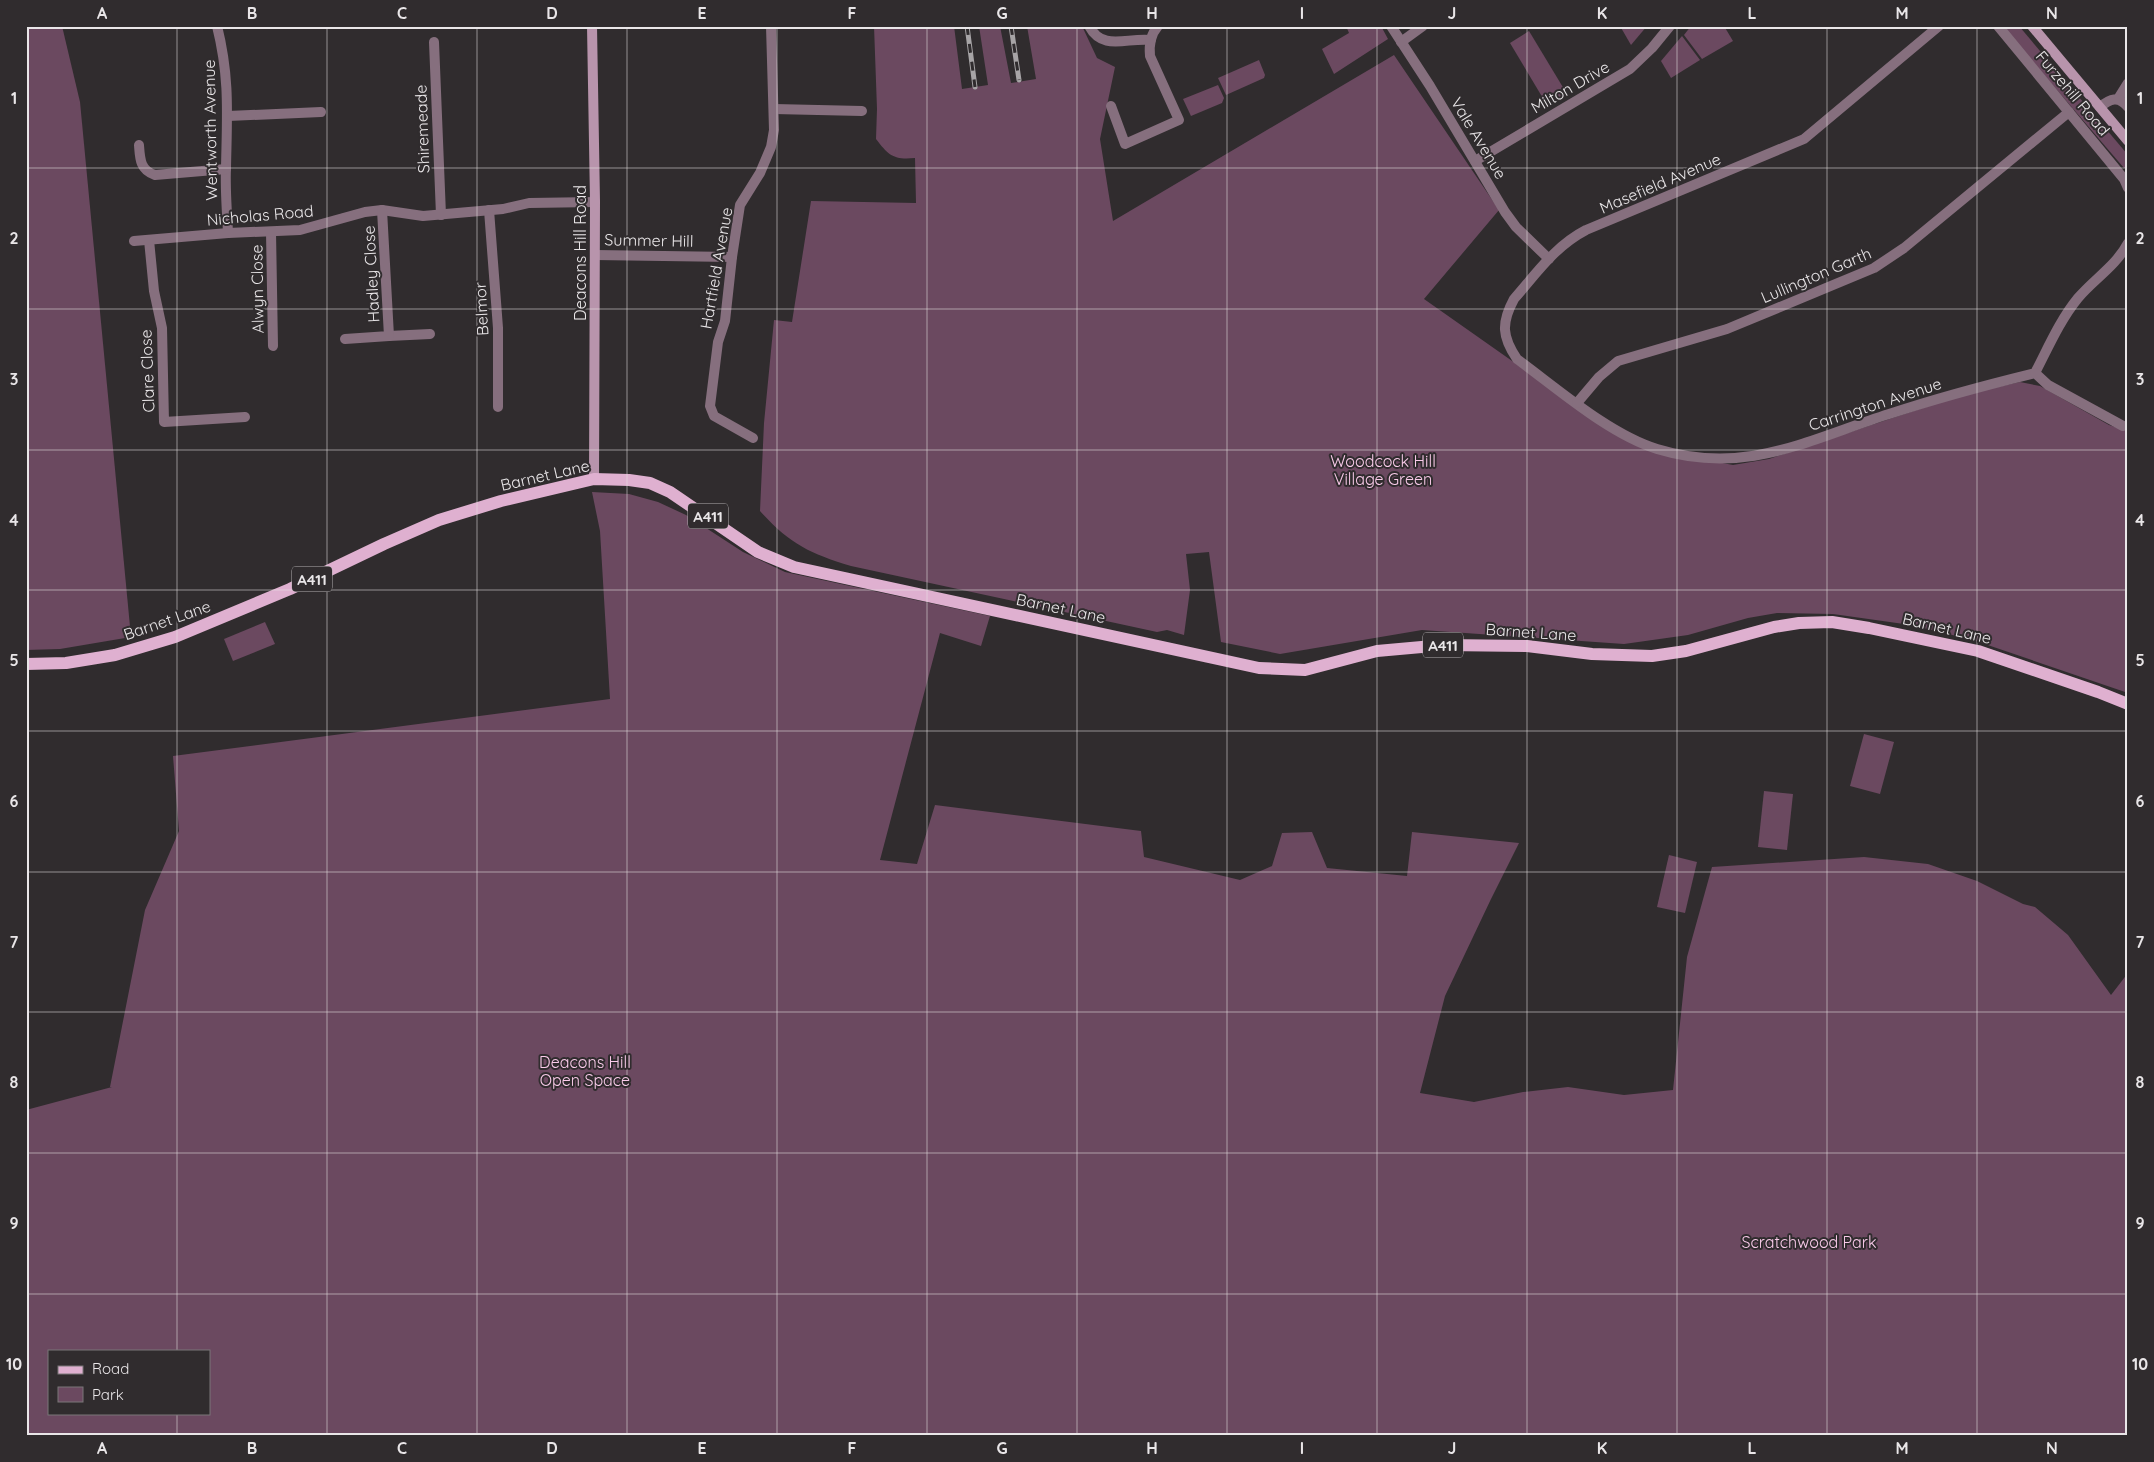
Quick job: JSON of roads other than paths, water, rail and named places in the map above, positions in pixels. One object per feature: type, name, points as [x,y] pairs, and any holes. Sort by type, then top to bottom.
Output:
[{"type":"main road","name":"Barnet Lane","points":[[26,664],[66,663],[115,655],[175,637],[274,596],[439,520],[502,501],[594,479],[650,483],[670,492],[758,552],[778,562],[794,567],[1259,668],[1304,670],[1377,650],[1444,645],[1527,646],[1592,654],[1652,656],[1686,651],[1774,627],[1799,623],[1832,622],[1978,650],[2128,704]]},
{"type":"street","name":"Wentworth Avenue","points":[[217,26],[226,69],[228,233]]},
{"type":"street","name":"Deacons Hill Road","points":[[592,26],[595,202],[594,479]]},
{"type":"street","name":"Hartfield Avenue","points":[[753,438],[714,416],[710,406],[718,342],[725,321],[740,205],[760,173],[771,147],[774,130],[771,26]]},
{"type":"street","points":[[1089,26],[1100,39],[1107,42],[1139,38],[1151,40]]},
{"type":"street","points":[[1111,106],[1125,144],[1180,120],[1150,56],[1151,40],[1158,26]]},
{"type":"street","name":"Vale Avenue","points":[[1391,26],[1516,227],[1549,259]]},
{"type":"street","points":[[1401,42],[1423,26]]},
{"type":"street","name":"Milton Drive","points":[[1475,161],[1630,69],[1652,48],[1670,26]]},
{"type":"street","name":"Masefield Avenue","points":[[1577,403],[1517,359],[1508,345],[1504,324],[1509,308],[1514,299],[1549,259],[1572,237],[1586,230],[1804,138],[1939,26]]},
{"type":"street","name":"Furzehill Road","points":[[1998,26],[2126,181]]},
{"type":"street","name":"Furzehill Road","points":[[2032,26],[2128,141]]},
{"type":"street","name":"Shiremeade","points":[[434,42],[441,215]]},
{"type":"street","points":[[2118,99],[2128,82]]},
{"type":"street","name":"Furzehill Road","points":[[2100,107],[2112,99],[2118,99],[2128,107]]},
{"type":"street","points":[[774,109],[862,111]]},
{"type":"street","points":[[228,116],[321,112]]},
{"type":"street","name":"Lullington Garth","points":[[1577,403],[1599,377],[1618,361],[1728,329],[1874,268],[1904,248],[2069,112]]},
{"type":"street","points":[[139,145],[142,164],[147,171],[155,175],[226,169]]},
{"type":"street","name":"Nicholas Road","points":[[134,241],[228,233],[271,232],[314,227],[366,212],[382,210],[414,215],[441,215],[489,210],[529,203],[595,202]]},
{"type":"street","name":"Hadley Close","points":[[382,210],[389,336]]},
{"type":"street","name":"Belmor","points":[[489,210],[498,328],[498,407]]},
{"type":"street","name":"Alwyn Close","points":[[271,232],[273,346]]},
{"type":"street","name":"Clare Close","points":[[149,240],[154,292],[162,328],[164,422],[245,417]]},
{"type":"street","points":[[2123,426],[2048,384],[2035,373],[2062,322],[2078,298],[2122,255],[2128,243]]},
{"type":"street","name":"Summer Hill","points":[[595,254],[732,257]]},
{"type":"street","name":"Hadley Close","points":[[345,339],[430,334]]},
{"type":"street","name":"Carrington Avenue","points":[[1577,403],[1612,427],[1657,449],[1690,456],[1734,459],[1760,456],[1786,449],[1952,394],[2035,373]]},
{"type":"railway","points":[[967,26],[975,87]]},
{"type":"railway","points":[[1011,26],[1019,80]]},
{"type":"park label","name":"Woodcock Hill Village Green","points":[[1383,470]]},
{"type":"park label","name":"Deacons Hill Open Space","points":[[585,1071]]},
{"type":"park label","name":"Scratchwood Park","points":[[1809,1242]]}]
